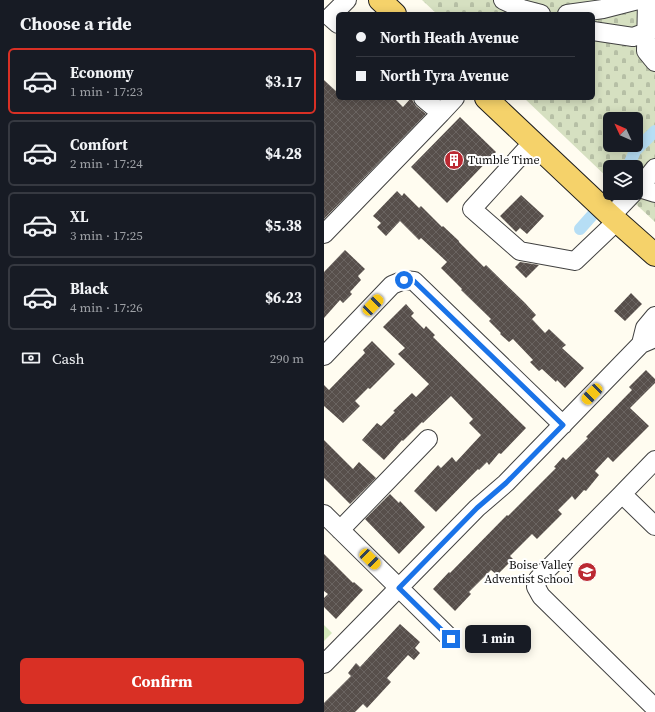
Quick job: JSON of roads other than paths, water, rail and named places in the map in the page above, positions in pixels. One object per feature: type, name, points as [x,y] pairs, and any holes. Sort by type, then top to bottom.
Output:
[{"type":"main road","points":[[380,0],[393,12]]},
{"type":"main road","points":[[488,100],[614,219],[655,255]]},
{"type":"street","points":[[329,18],[347,0]]},
{"type":"street","points":[[504,0],[522,9],[533,12]]},
{"type":"street","points":[[581,12],[603,9],[638,0]]},
{"type":"street","points":[[647,0],[650,31],[646,51],[655,62]]},
{"type":"street","points":[[595,31],[633,37],[650,31]]},
{"type":"street","points":[[425,100],[441,113]]},
{"type":"street","points":[[324,234],[453,100]]},
{"type":"street","points":[[533,142],[472,209],[520,251],[575,261],[632,200]]},
{"type":"street","points":[[643,188],[655,168]]},
{"type":"street","points":[[324,356],[392,285],[404,280],[414,281],[563,425]]},
{"type":"street","points":[[324,664],[477,508],[506,483],[648,341],[645,328],[655,316]]},
{"type":"street","points":[[340,530],[428,439]]},
{"type":"street","points":[[655,460],[538,579],[536,587],[541,596],[655,708]]},
{"type":"street","points":[[622,494],[655,526]]},
{"type":"street","points":[[324,514],[451,639]]},
{"type":"waterway","points":[[631,160],[635,151],[655,131]]},
{"type":"waterway","points":[[580,229],[606,200]]},
{"type":"place","name":"Tumble Time","points":[[454,160]]},
{"type":"place","name":"Boise Valley Adventist School","points":[[587,572]]}]
